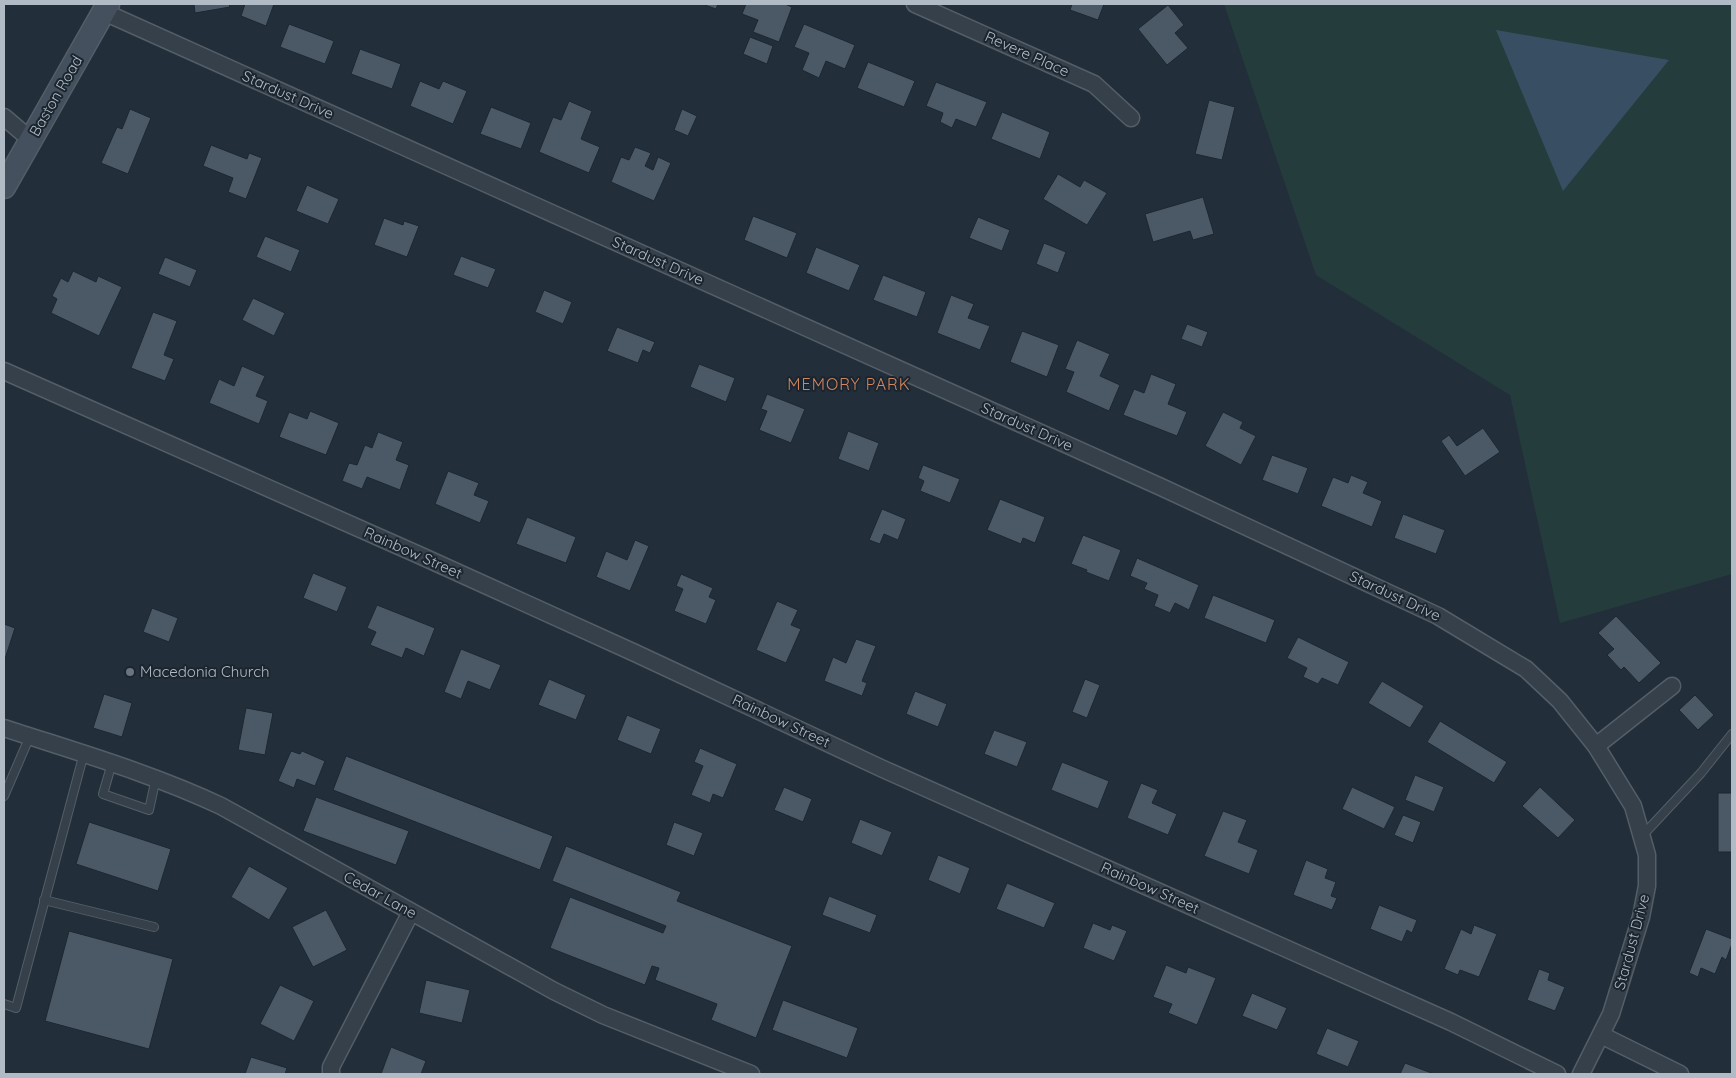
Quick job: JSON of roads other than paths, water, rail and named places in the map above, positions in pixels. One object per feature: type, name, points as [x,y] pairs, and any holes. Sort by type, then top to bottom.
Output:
[{"type":"main road","name":"Baston Road","points":[[4,187],[106,8]]},
{"type":"street","name":"Revere Place","points":[[915,4],[1094,84],[1131,118]]},
{"type":"street","name":"Stardust Drive","points":[[106,8],[1142,479],[1438,616],[1526,669],[1560,701],[1596,746],[1633,806],[1647,855],[1647,886],[1641,917],[1612,1014],[1581,1074]]},
{"type":"street","points":[[4,117],[31,140]]},
{"type":"street","name":"Rainbow Street","points":[[4,371],[428,559],[892,773],[1451,1022],[1557,1074]]},
{"type":"street","points":[[1596,746],[1672,686]]},
{"type":"street","name":"Cedar Lane","points":[[4,728],[186,789],[222,806],[554,991],[603,1014],[751,1074]]},
{"type":"street","points":[[331,1074],[331,1067],[411,912]]},
{"type":"street","points":[[1601,1035],[1680,1074]]},
{"type":"lane","points":[[1642,836],[1702,773],[1732,734]]},
{"type":"lane","points":[[4,796],[30,736]]},
{"type":"lane","points":[[4,1004],[16,1008],[84,754]]},
{"type":"lane","points":[[112,763],[103,794],[149,810],[156,778]]},
{"type":"lane","points":[[44,900],[154,927]]},
{"type":"water","points":[[1496,30],[1669,60],[1563,191]]},
{"type":"place","name":"Macedonia Church","points":[[130,672]]},
{"type":"district","name":"MEMORY PARK","points":[[849,384]]}]
